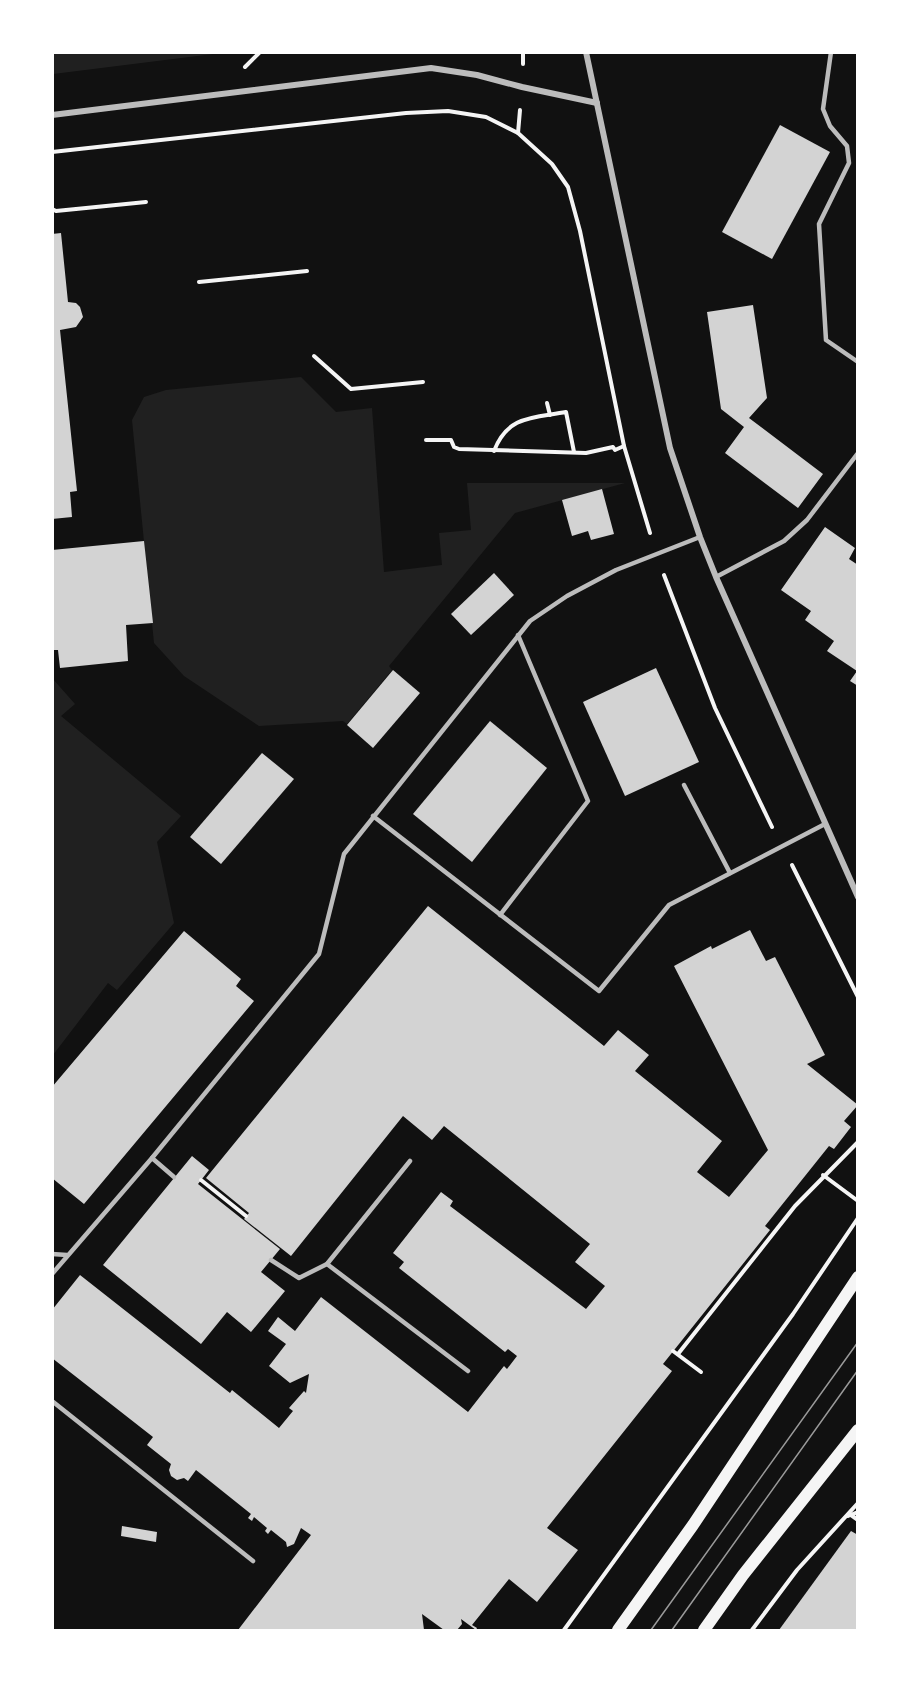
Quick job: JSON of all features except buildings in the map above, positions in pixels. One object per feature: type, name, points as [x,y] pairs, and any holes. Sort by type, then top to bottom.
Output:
[{"type":"main road","points":[[618,1630],[693,1525],[858,1277]]},
{"type":"main road","points":[[705,1630],[743,1575],[858,1430]]},
{"type":"street","points":[[586,52],[670,448],[716,577],[858,897]]},
{"type":"street","points":[[52,115],[431,68],[477,75],[597,103]]},
{"type":"lane","points":[[831,52],[823,109],[830,126],[847,146],[849,163],[819,224],[826,340],[858,362]]},
{"type":"lane","points":[[716,577],[784,541],[807,520],[858,453]]},
{"type":"lane","points":[[52,1274],[152,1158],[319,954],[344,854],[530,621],[567,596],[616,570],[700,537]]},
{"type":"lane","points":[[500,915],[588,801],[518,635]]},
{"type":"lane","points":[[684,785],[730,873]]},
{"type":"lane","points":[[373,816],[599,991],[669,905],[825,824]]},
{"type":"lane","points":[[152,1158],[174,1177]]},
{"type":"lane","points":[[271,1260],[299,1278],[327,1264],[410,1161]]},
{"type":"lane","points":[[52,1254],[67,1255]]},
{"type":"lane","points":[[327,1264],[468,1371]]},
{"type":"lane","points":[[52,1401],[253,1561]]},
{"type":"path","points":[[52,152],[406,113],[448,111],[486,117],[497,122],[518,133],[552,164],[568,187],[580,231],[624,446],[671,596],[715,708],[858,997]]},
{"type":"path","points":[[52,209],[56,211],[146,202]]},
{"type":"path","points":[[199,282],[307,271]]},
{"type":"path","points":[[314,356],[351,389],[423,382]]},
{"type":"path","points":[[547,403],[550,415]]},
{"type":"path","points":[[494,451],[499,437],[515,422],[566,412],[574,453]]},
{"type":"path","points":[[426,440],[451,440],[454,447],[459,449],[494,451],[586,453],[613,447],[615,450],[624,446]]},
{"type":"path","points":[[678,1354],[795,1206],[858,1142]]},
{"type":"path","points":[[823,1176],[858,1201]]},
{"type":"path","points":[[201,1180],[246,1216]]},
{"type":"path","points":[[564,1630],[793,1314],[858,1218]]},
{"type":"path","points":[[673,1351],[701,1372]]},
{"type":"path","points":[[752,1630],[797,1570],[858,1503]]},
{"type":"path","points":[[845,1517],[858,1512]]},
{"type":"path","points":[[850,1515],[858,1520]]},
{"type":"shaded area","points":[[53,52],[221,53],[53,74]]},
{"type":"shaded area","points":[[301,377],[336,412],[372,408],[384,572],[442,565],[439,533],[471,530],[467,483],[625,483],[515,513],[389,666],[392,670],[347,724],[343,721],[259,726],[184,676],[154,643],[132,420],[144,397],[166,390]]},
{"type":"shaded area","points":[[52,678],[75,704],[61,716],[181,816],[157,842],[174,923],[117,990],[108,983],[53,1055]]},
{"type":"tram line","points":[[651,1630],[858,1342]]},
{"type":"tram line","points":[[672,1630],[858,1370]]}]
